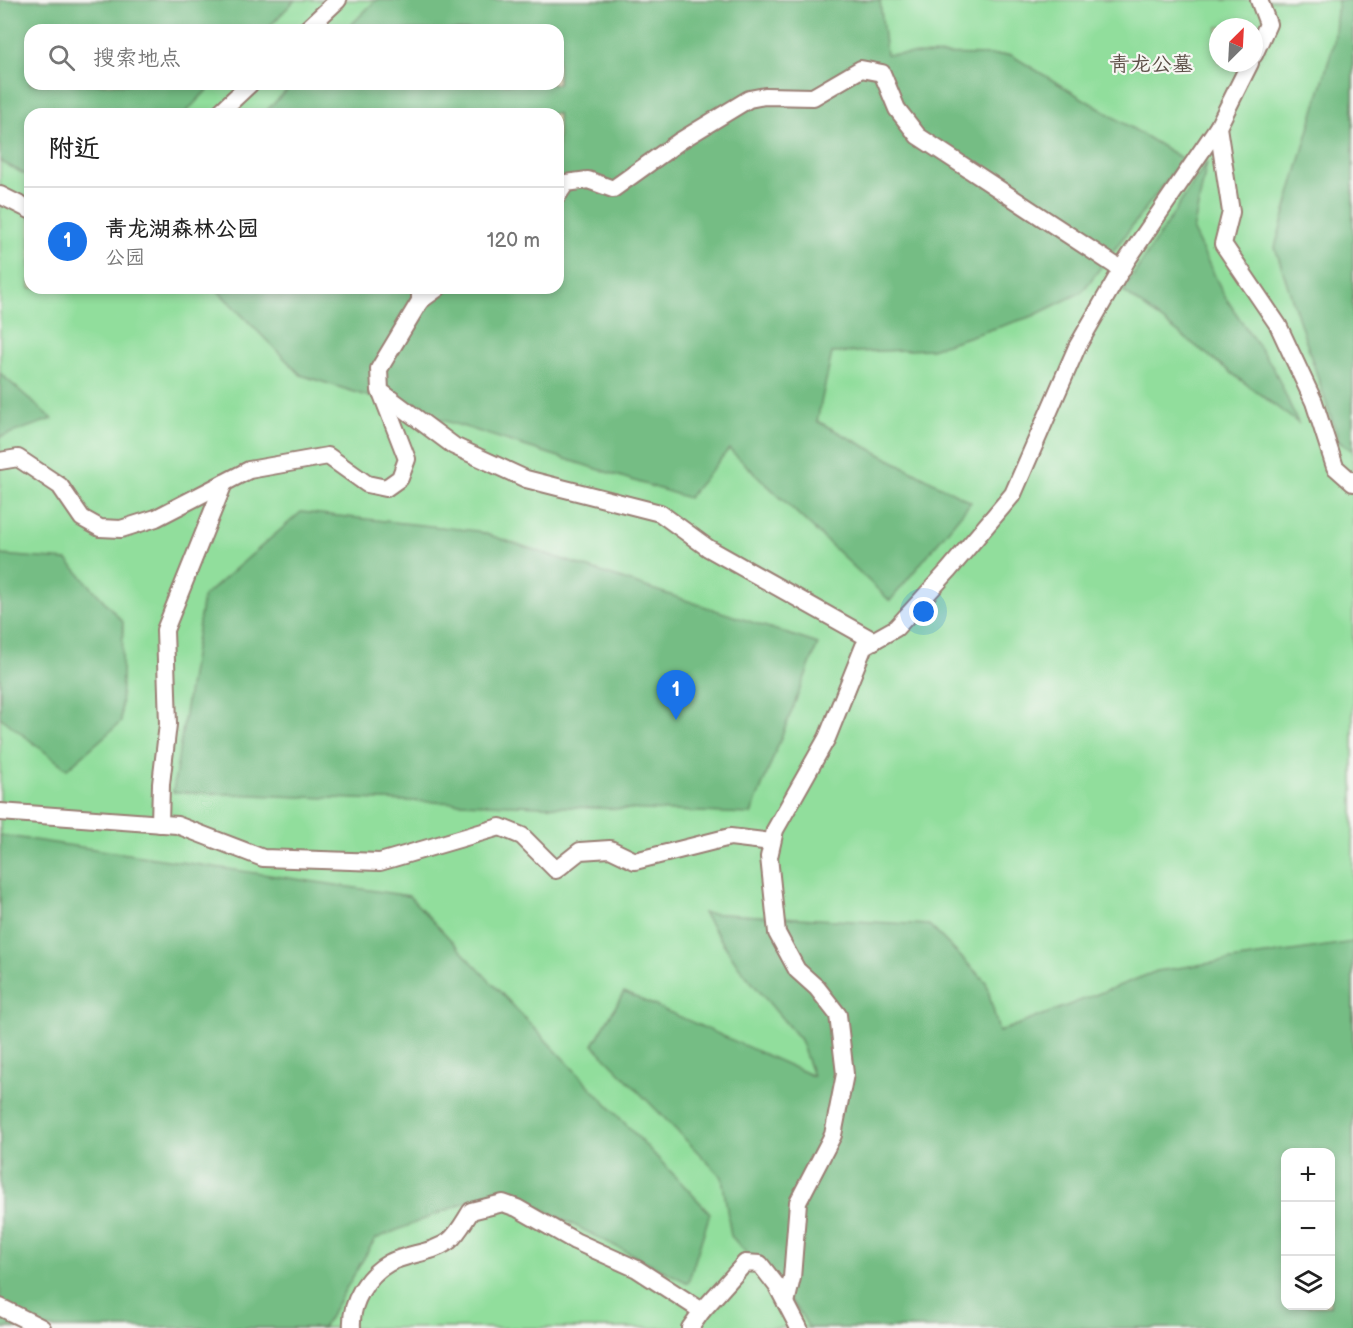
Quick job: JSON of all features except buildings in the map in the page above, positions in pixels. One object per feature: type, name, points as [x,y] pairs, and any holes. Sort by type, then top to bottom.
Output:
[{"type":"lane","points":[[312,24],[338,0]]},
{"type":"lane","points":[[1259,0],[1268,24],[1263,35]]},
{"type":"lane","points":[[564,186],[566,183],[588,180],[613,189],[680,141],[749,99],[765,96],[813,97],[861,69],[882,73],[897,109],[918,136],[1122,270]]},
{"type":"lane","points":[[786,1303],[792,1278],[798,1202],[833,1135],[845,1074],[838,1015],[817,988],[797,970],[777,933],[769,857],[775,830],[826,738],[864,646],[896,628],[1013,494],[1077,347],[1122,270],[1218,127],[1246,72]]},
{"type":"lane","points":[[224,108],[244,90]]},
{"type":"lane","points":[[1218,127],[1231,212],[1223,244],[1278,325],[1314,402],[1335,468],[1353,483]]},
{"type":"lane","points":[[0,195],[24,207]]},
{"type":"lane","points":[[0,461],[18,458],[60,486],[82,518],[100,528],[121,529],[156,518],[249,470],[328,456],[367,484],[386,488],[400,478],[407,459],[380,391],[379,369],[420,295]]},
{"type":"lane","points":[[380,391],[454,446],[526,479],[660,513],[708,548],[874,641]]},
{"type":"lane","points":[[160,824],[160,784],[168,724],[165,630],[224,483]]},
{"type":"lane","points":[[0,813],[177,825],[263,858],[380,862],[500,827],[522,836],[556,870],[580,851],[610,849],[635,861],[730,837],[772,842]]},
{"type":"lane","points":[[352,1328],[351,1317],[361,1290],[388,1263],[434,1250],[452,1240],[471,1211],[503,1203],[517,1208],[575,1241],[637,1269],[702,1311]]},
{"type":"lane","points":[[690,1328],[702,1311],[745,1263],[760,1264],[786,1303],[799,1328]]},
{"type":"lane","points":[[0,1307],[42,1328]]},
{"type":"green space","name":"青龙公墓","points":[[0,0],[1353,0],[1353,1328],[0,1328]]},
{"type":"green space","points":[[0,0],[295,0],[272,24],[24,24],[24,90],[207,90],[190,108],[24,108],[24,174],[0,161]]},
{"type":"green space","points":[[376,0],[880,0],[886,54],[1011,55],[1183,159],[1082,292],[1033,316],[931,349],[832,353],[817,421],[971,502],[890,601],[729,449],[688,498],[301,375],[221,294],[564,294],[564,108],[269,108],[287,90],[564,90],[564,24],[352,24]]},
{"type":"green space","points":[[1338,0],[1353,0],[1353,451],[1339,442],[1275,247],[1334,42]]},
{"type":"green space","points":[[1207,162],[1193,231],[1225,297],[1274,369],[1298,423],[1123,291]]},
{"type":"green space","points":[[0,373],[52,419],[0,437]]},
{"type":"green space","points":[[301,512],[477,531],[818,644],[751,814],[173,792],[203,597]]},
{"type":"green space","points":[[0,555],[67,560],[123,622],[121,722],[67,769],[0,717]]},
{"type":"green space","points":[[0,835],[409,896],[710,1213],[688,1283],[501,1188],[375,1239],[323,1328],[0,1328]]},
{"type":"green space","points":[[703,913],[929,925],[986,982],[999,1032],[1157,971],[1353,942],[1353,1328],[809,1328],[801,1314],[731,1236],[722,1177],[593,1045],[624,992],[813,1076],[800,1040],[739,967]]},
{"type":"place","name":"青龙湖森林公园","points":[[676,720]]}]
